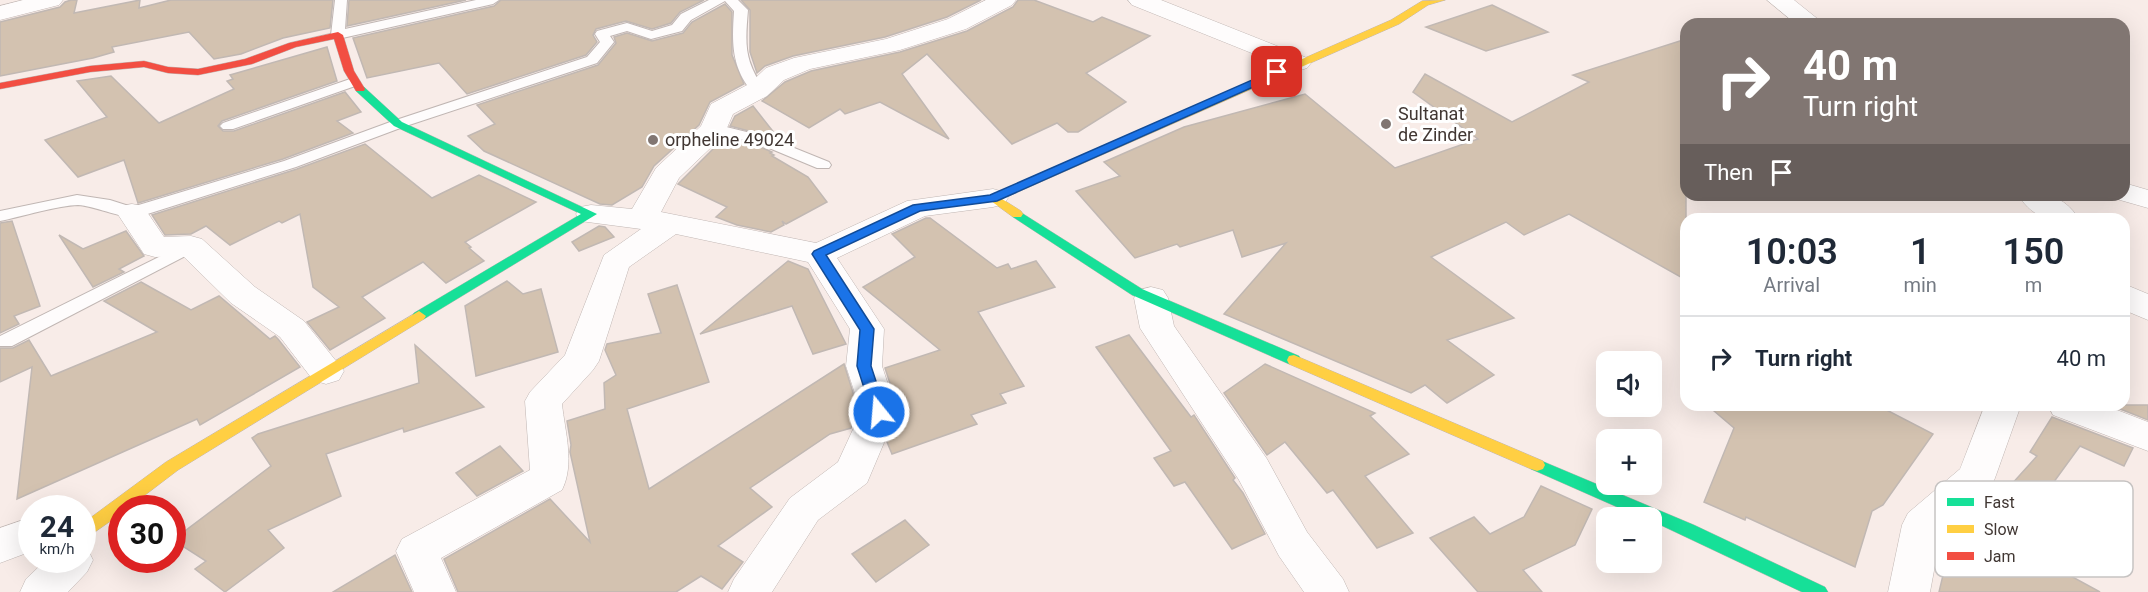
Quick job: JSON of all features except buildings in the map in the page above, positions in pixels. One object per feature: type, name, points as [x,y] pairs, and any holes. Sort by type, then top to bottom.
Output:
[{"type":"street","points":[[0,13],[51,0]]},
{"type":"street","points":[[435,592],[417,552],[548,479],[550,467],[543,401],[581,361],[615,262],[656,221],[666,174],[714,129],[721,110],[758,90],[776,74],[802,63],[891,45],[957,24],[1004,0]]},
{"type":"street","points":[[1140,0],[1298,63]]},
{"type":"street","points":[[0,86],[90,69],[144,64],[168,70],[198,72],[248,62],[293,45],[338,35],[346,54],[353,82],[398,124],[591,214],[656,221],[819,254],[918,208],[993,198],[1395,22],[1425,3],[1440,0]]},
{"type":"street","points":[[1779,0],[1804,18]]},
{"type":"street","points":[[2130,194],[2148,199]]},
{"type":"street","points":[[993,198],[1137,292],[1688,530],[1819,592]]},
{"type":"street","points":[[2041,201],[2056,213]]},
{"type":"street","points":[[132,213],[155,247],[191,246],[243,295],[292,329],[326,371]]},
{"type":"street","points":[[96,523],[172,466],[326,371],[591,214]]},
{"type":"street","points":[[749,592],[804,509],[853,472],[879,412],[864,366],[867,329],[819,254]]},
{"type":"street","points":[[1151,298],[1157,328],[1253,470],[1293,544],[1328,592]]},
{"type":"street","points":[[2130,298],[2148,309]]},
{"type":"street","points":[[1973,481],[1976,478],[2001,411]]},
{"type":"street","points":[[2081,411],[2148,437]]},
{"type":"street","points":[[1909,592],[1922,525],[1935,514]]},
{"type":"street","points":[[0,546],[18,539]]},
{"type":"street","points":[[41,592],[59,573]]},
{"type":"lane","points":[[341,0],[338,35],[493,0]]},
{"type":"lane","points":[[0,216],[77,200],[110,205],[132,213],[290,164],[398,124],[591,60],[607,42],[602,34],[627,27],[651,34],[677,28],[686,17],[719,0]]},
{"type":"lane","points":[[731,0],[741,10],[738,52],[747,79],[758,90]]},
{"type":"lane","points":[[228,126],[353,82]]},
{"type":"lane","points":[[714,129],[762,140],[823,165]]},
{"type":"lane","points":[[5,341],[191,246]]},
{"type":"traffic: fast","points":[[360,89],[398,124],[591,214],[419,316]]},
{"type":"traffic: fast","points":[[1017,214],[1137,292],[1294,360]]},
{"type":"traffic: fast","points":[[1537,465],[1688,530],[1819,592]]},
{"type":"traffic: slow","points":[[1017,214],[993,198],[1395,22],[1425,3],[1440,0]]},
{"type":"traffic: slow","points":[[96,523],[172,466],[419,316]]},
{"type":"traffic: slow","points":[[1294,360],[1537,465]]},
{"type":"traffic: jam","points":[[0,86],[90,69],[144,64],[168,70],[198,72],[248,62],[293,45],[338,35],[349,71],[360,89]]},
{"type":"place","name":"Sultanat de Zinder","points":[[1386,124]]},
{"type":"place","name":"orpheline 49024","points":[[653,140]]},
{"type":"route","points":[[879,412],[864,366],[867,329],[819,254],[918,208],[993,198],[1277,72]]}]
